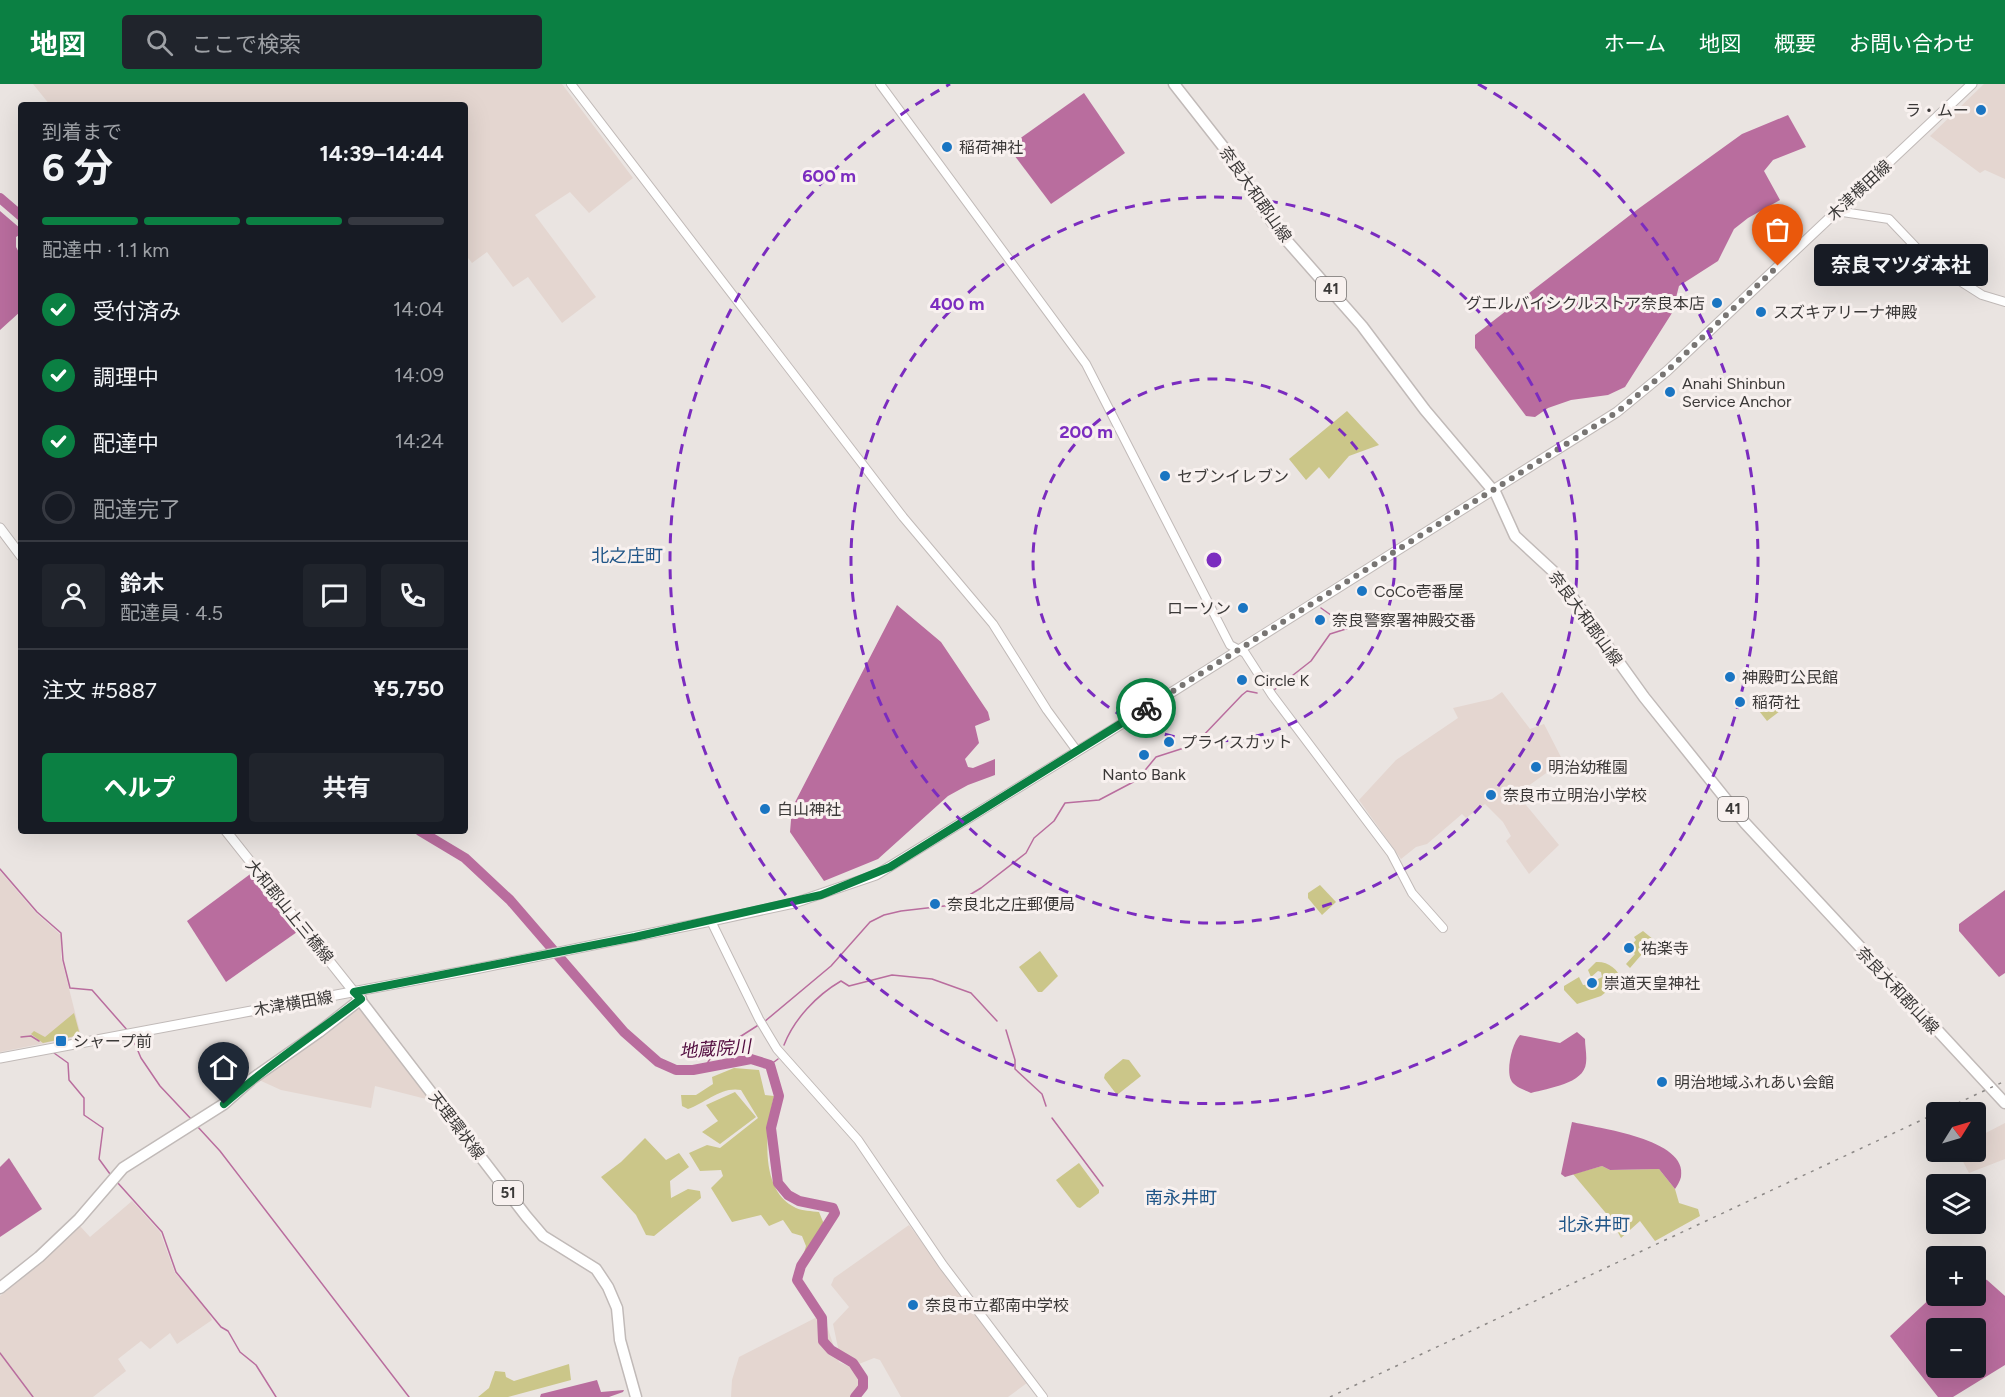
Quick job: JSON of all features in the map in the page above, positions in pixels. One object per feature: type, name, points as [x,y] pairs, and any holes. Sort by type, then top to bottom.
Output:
[{"type":"main road","name":"奈良大和郡山線","points":[[1173,84],[1236,163],[1262,208],[1281,234],[1354,317],[1425,410],[1493,490],[1503,504],[1515,536],[1555,573],[1644,697],[1745,824],[2005,1103]]},
{"type":"main road","name":"木津横田線","points":[[0,1058],[357,996],[550,953],[794,903],[876,875],[1617,412],[1640,394],[1972,84]]},
{"type":"main road","points":[[0,528],[18,552]]},
{"type":"main road","name":"大和郡山上三橋線","points":[[228,834],[357,996]]},
{"type":"main road","points":[[0,1288],[39,1257],[79,1219],[109,1181],[123,1168],[224,1104],[252,1079],[320,1032],[357,996]]},
{"type":"main road","name":"天理環状線","points":[[357,996],[543,1236],[596,1269],[617,1308],[620,1340],[636,1397]]},
{"type":"street","points":[[571,84],[903,517],[981,609],[1077,751]]},
{"type":"street","points":[[880,84],[1086,364],[1230,645],[1245,653],[1272,696],[1391,853],[1412,893],[1443,928]]},
{"type":"street","points":[[1836,211],[1889,219],[1930,262],[1982,295],[2005,302]]},
{"type":"street","points":[[711,921],[761,1022],[777,1049],[858,1140],[943,1265],[1043,1397]]},
{"type":"shaded area","points":[[33,84],[562,84],[633,178],[589,213],[570,192],[535,215],[596,297],[562,323],[528,277],[513,287],[487,252],[472,263],[468,258],[468,102],[48,102]]},
{"type":"shaded area","name":"ラ・ムー","points":[[1984,84],[2005,84],[2005,179],[1985,170],[1980,173],[1930,136]]},
{"type":"shaded area","points":[[1084,93],[1125,153],[1051,204],[1008,147]]},
{"type":"shaded area","points":[[1788,115],[1806,147],[1773,160],[1764,171],[1780,200],[1748,218],[1734,229],[1718,261],[1679,286],[1672,313],[1625,387],[1608,395],[1571,400],[1548,408],[1535,417],[1526,416],[1475,348],[1475,335],[1638,209],[1742,134]]},
{"type":"shaded area","points":[[0,211],[18,226],[16,247],[18,251],[18,314],[0,330]]},
{"type":"shaded area","points":[[1347,411],[1379,445],[1349,456],[1329,479],[1319,467],[1306,480],[1289,459]]},
{"type":"shaded area","points":[[897,605],[941,642],[988,712],[990,720],[975,726],[979,743],[965,759],[968,767],[973,768],[995,759],[995,775],[968,785],[948,796],[878,859],[824,881],[790,832],[792,808]]},
{"type":"shaded area","points":[[1502,692],[1530,729],[1544,724],[1563,761],[1517,794],[1559,845],[1529,874],[1506,841],[1511,836],[1503,822],[1485,804],[1466,818],[1462,814],[1427,844],[1416,847],[1401,859],[1359,800],[1396,760],[1458,718],[1453,708],[1492,699]]},
{"type":"shaded area","points":[[1762,694],[1767,695],[1780,711],[1767,721],[1752,702]]},
{"type":"shaded area","points":[[0,871],[36,913],[61,935],[61,957],[81,1036],[0,1052]]},
{"type":"shaded area","points":[[253,872],[298,927],[297,932],[226,982],[187,921]]},
{"type":"shaded area","points":[[1320,885],[1336,902],[1322,915],[1308,898],[1308,893]]},
{"type":"shaded area","points":[[2005,890],[2005,973],[1999,977],[1959,931],[1959,924]]},
{"type":"shaded area","points":[[1643,931],[1654,940],[1630,968],[1626,964],[1635,954],[1629,948],[1636,940],[1634,937]]},
{"type":"shaded area","points":[[1040,951],[1058,976],[1042,992],[1038,992],[1019,967]]},
{"type":"shaded area","name":"崇道天皇神社","points":[[1596,962],[1612,966],[1618,972],[1621,980],[1601,996],[1577,1004],[1564,990],[1564,986],[1579,977],[1583,985],[1595,984],[1596,980],[1602,977],[1601,972],[1598,971],[1591,977],[1588,970]]},
{"type":"shaded area","points":[[363,1007],[434,1101],[375,1086],[371,1108],[281,1090],[259,1080],[355,1008]]},
{"type":"shaded area","points":[[74,1013],[80,1035],[43,1043],[31,1034],[34,1031],[45,1037]]},
{"type":"shaded area","points":[[1577,1032],[1585,1039],[1586,1057],[1584,1070],[1579,1076],[1564,1084],[1531,1093],[1512,1082],[1510,1063],[1512,1050],[1520,1035],[1560,1043]]},
{"type":"shaded area","points":[[1123,1059],[1129,1060],[1141,1076],[1117,1095],[1104,1078],[1105,1074]]},
{"type":"shaded area","points":[[734,1068],[759,1070],[765,1095],[774,1096],[767,1141],[770,1174],[775,1188],[784,1200],[796,1208],[819,1212],[826,1229],[804,1266],[801,1264],[806,1246],[802,1236],[792,1233],[783,1220],[769,1226],[761,1215],[732,1222],[711,1188],[723,1176],[721,1170],[700,1171],[689,1153],[707,1145],[720,1148],[758,1118],[741,1090],[727,1090],[688,1109],[682,1106],[681,1095],[696,1095],[713,1084],[712,1077]]},
{"type":"shaded area","points":[[735,1092],[756,1117],[720,1144],[702,1132],[718,1121],[706,1105]]},
{"type":"shaded area","points":[[1572,1122],[1620,1132],[1657,1144],[1671,1153],[1680,1164],[1681,1177],[1676,1188],[1659,1169],[1610,1170],[1602,1166],[1565,1177],[1561,1174]]},
{"type":"shaded area","points":[[2005,1123],[2005,1159],[1969,1173],[1963,1162],[1986,1162],[1986,1133]]},
{"type":"shaded area","points":[[645,1138],[666,1160],[679,1153],[689,1167],[670,1181],[671,1198],[688,1189],[700,1191],[701,1198],[654,1236],[646,1235],[636,1215],[601,1177],[621,1162]]},
{"type":"shaded area","points":[[9,1158],[42,1209],[0,1237],[0,1167]]},
{"type":"shaded area","points":[[1079,1163],[1099,1190],[1099,1193],[1080,1208],[1056,1180]]},
{"type":"shaded area","points":[[1602,1166],[1610,1170],[1659,1169],[1675,1189],[1679,1203],[1698,1209],[1700,1216],[1655,1241],[1640,1221],[1621,1238],[1610,1218],[1573,1174]]},
{"type":"shaded area","points":[[132,1201],[160,1232],[175,1273],[208,1311],[212,1320],[177,1344],[170,1333],[150,1349],[141,1341],[118,1359],[126,1371],[93,1397],[0,1397],[0,1296],[33,1270],[79,1225],[90,1237]]},
{"type":"shaded area","points":[[909,1225],[1027,1383],[1008,1397],[901,1397],[880,1360],[874,1358],[859,1364],[840,1357],[833,1324],[849,1307],[831,1285],[834,1278]]},
{"type":"shaded area","points":[[1986,1280],[2005,1296],[2005,1365],[1986,1377],[1986,1318],[1926,1318],[1926,1378],[1984,1378],[1953,1397],[1938,1397],[1890,1336],[1926,1302],[1926,1306],[1986,1306]]},
{"type":"shaded area","points":[[823,1314],[839,1362],[857,1370],[863,1385],[853,1397],[731,1397],[732,1380],[739,1357]]},
{"type":"shaded area","points":[[569,1364],[571,1380],[508,1397],[478,1397],[489,1388],[495,1371],[505,1372],[506,1377],[514,1381]]},
{"type":"shaded area","points":[[597,1380],[601,1392],[624,1390],[609,1397],[540,1397],[541,1394]]},
{"type":"waterway","name":"地蔵院川","points":[[0,198],[18,213]]},
{"type":"waterway","points":[[1274,690],[1311,661],[1330,634],[1349,628],[1321,608]]},
{"type":"waterway","points":[[764,1022],[831,966],[870,922],[884,915],[901,911],[953,905],[981,888],[1026,853],[1034,838],[1054,821],[1065,803],[1099,800],[1137,780],[1156,757],[1187,747],[1200,739],[1247,691],[1257,693]]},
{"type":"waterway","name":"地蔵院川","points":[[425,834],[465,858],[510,900],[624,1032],[658,1062],[676,1070],[693,1070],[751,1059],[770,1065],[779,1096],[771,1128],[778,1183],[788,1195],[799,1201],[833,1208],[835,1213],[801,1266],[797,1280],[822,1318],[823,1341],[831,1350],[853,1363],[863,1378],[863,1387],[855,1397]]},
{"type":"waterway","points":[[0,869],[37,912],[61,933],[63,960],[70,988],[92,990],[128,1031]]},
{"type":"waterway","points":[[784,1045],[800,1017],[815,1001],[841,981],[849,986],[892,975],[932,979],[971,993],[997,1021]]},
{"type":"waterway","points":[[705,1067],[713,1054],[760,1024]]},
{"type":"waterway","points":[[1006,1030],[1015,1060],[1015,1069],[1042,1094],[1046,1106]]},
{"type":"waterway","points":[[21,1037],[31,1036],[39,1041]]},
{"type":"waterway","points":[[132,1037],[141,1058],[160,1086],[192,1120]]},
{"type":"waterway","points":[[54,1053],[68,1063],[69,1080],[84,1098],[84,1115],[103,1128],[99,1159],[110,1174]]},
{"type":"waterway","points":[[770,1065],[778,1059]]},
{"type":"waterway","points":[[1052,1118],[1103,1186]]},
{"type":"waterway","points":[[197,1126],[220,1151],[409,1397]]},
{"type":"waterway","points":[[117,1182],[162,1232],[176,1272],[221,1327],[228,1331],[240,1352],[256,1365],[276,1397]]},
{"type":"waterway","points":[[0,1353],[33,1397]]},
{"type":"railway","points":[[1330,1397],[2005,1081]]},
{"type":"way so far","points":[[1146,708],[1617,412],[1667,371],[1778,266]]},
{"type":"place","name":"ラ・ムー","points":[[1981,110]]},
{"type":"place","name":"稲荷神社","points":[[947,147]]},
{"type":"place","name":"奈良マツダ本社","points":[[1778,266]]},
{"type":"place","name":"グエルバイシクルストア奈良本店","points":[[1717,303]]},
{"type":"place","name":"スズキアリーナ神殿","points":[[1761,312]]},
{"type":"place","name":"Anahi Shinbun Service Anchor","points":[[1670,392]]},
{"type":"place","name":"セブンイレブン","points":[[1165,476]]},
{"type":"place","name":"CoCo壱番屋","points":[[1362,591]]},
{"type":"place","name":"ローソン","points":[[1243,608]]},
{"type":"place","name":"奈良警察署神殿交番","points":[[1320,620]]},
{"type":"place","name":"神殿町公民館","points":[[1730,677]]},
{"type":"place","name":"Circle K","points":[[1242,680]]},
{"type":"place","name":"稲荷社","points":[[1740,702]]},
{"type":"place","name":"プライスカット","points":[[1169,742]]},
{"type":"place","name":"Nanto Bank","points":[[1144,755]]},
{"type":"place","name":"明治幼稚園","points":[[1536,767]]},
{"type":"place","name":"奈良市立明治小学校","points":[[1491,795]]},
{"type":"place","name":"白山神社","points":[[765,809]]},
{"type":"place","name":"奈良北之庄郵便局","points":[[935,904]]},
{"type":"place","name":"祐楽寺","points":[[1629,948]]},
{"type":"place","name":"崇道天皇神社","points":[[1592,983]]},
{"type":"place","name":"シャープ前","points":[[61,1041]]},
{"type":"place","name":"明治地域ふれあい会館","points":[[1662,1082]]},
{"type":"place","name":"奈良市立都南中学校","points":[[913,1305]]},
{"type":"district","name":"北之庄町","points":[[627,556]]},
{"type":"district","name":"南永井町","points":[[1181,1198]]},
{"type":"district","name":"北永井町","points":[[1594,1225]]},
{"type":"route","points":[[224,1104],[252,1079],[320,1032],[361,999],[354,992],[635,937],[794,903],[821,895],[876,875],[890,867],[1146,708]]}]
